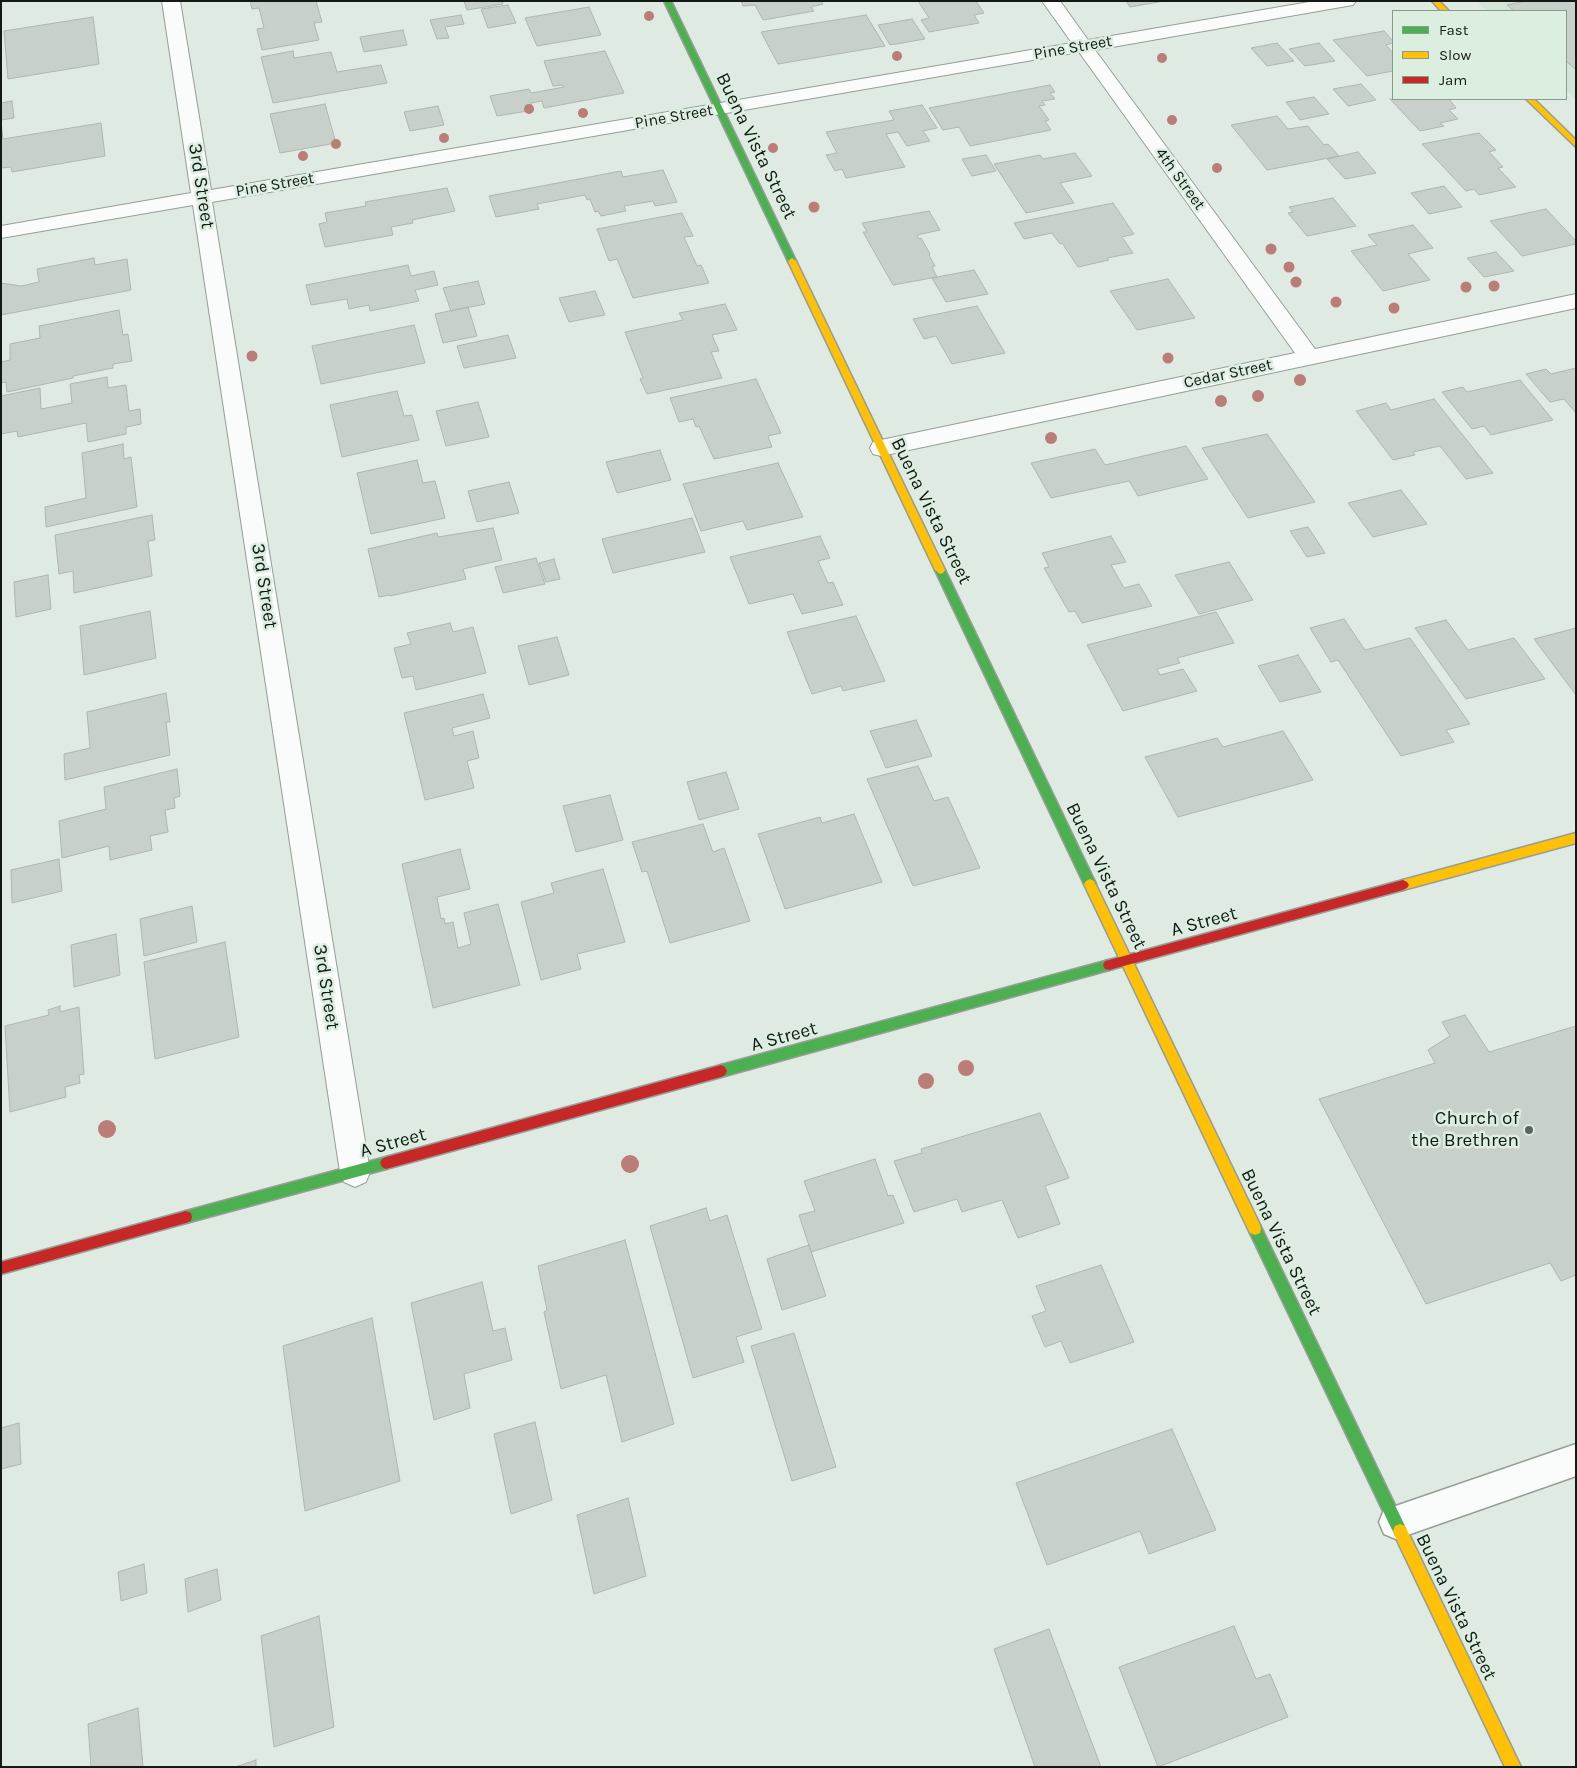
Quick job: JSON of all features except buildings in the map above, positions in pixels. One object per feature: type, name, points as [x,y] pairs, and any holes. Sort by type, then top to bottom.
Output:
[{"type":"street","name":"3rd Street","points":[[171,1],[355,1172]]},
{"type":"street","name":"Buena Vista Street","points":[[667,1],[1513,1767]]},
{"type":"street","name":"4th Street","points":[[1051,1],[1310,357]]},
{"type":"street","name":"Pine Street","points":[[1,232],[1347,1]]},
{"type":"street","points":[[1435,1],[1444,10]]},
{"type":"street","points":[[1531,100],[1576,146]]},
{"type":"street","name":"Cedar Street","points":[[881,448],[1576,301]]},
{"type":"street","name":"A Street","points":[[1,1268],[1576,838]]},
{"type":"lane","points":[[1396,1522],[1576,1460]]},
{"type":"shaded area","points":[[1477,1],[1576,1],[1576,100],[1567,91],[1567,10],[1486,10]]},
{"type":"traffic: fast","points":[[667,1],[792,261]]},
{"type":"traffic: fast","points":[[940,570],[1090,884]]},
{"type":"traffic: fast","points":[[721,1071],[1109,965]]},
{"type":"traffic: fast","points":[[186,1217],[386,1163]]},
{"type":"traffic: fast","points":[[1255,1229],[1400,1531]]},
{"type":"traffic: slow","points":[[1435,1],[1444,10]]},
{"type":"traffic: slow","points":[[1531,100],[1576,145]]},
{"type":"traffic: slow","points":[[792,261],[940,570]]},
{"type":"traffic: slow","points":[[1403,885],[1576,838]]},
{"type":"traffic: slow","points":[[1090,884],[1255,1229]]},
{"type":"traffic: slow","points":[[1400,1531],[1513,1767]]},
{"type":"traffic: jam","points":[[1109,965],[1403,885]]},
{"type":"traffic: jam","points":[[386,1163],[721,1071]]},
{"type":"traffic: jam","points":[[1,1268],[186,1217]]},
{"type":"place","name":"Church of the Brethren","points":[[1529,1130]]}]
